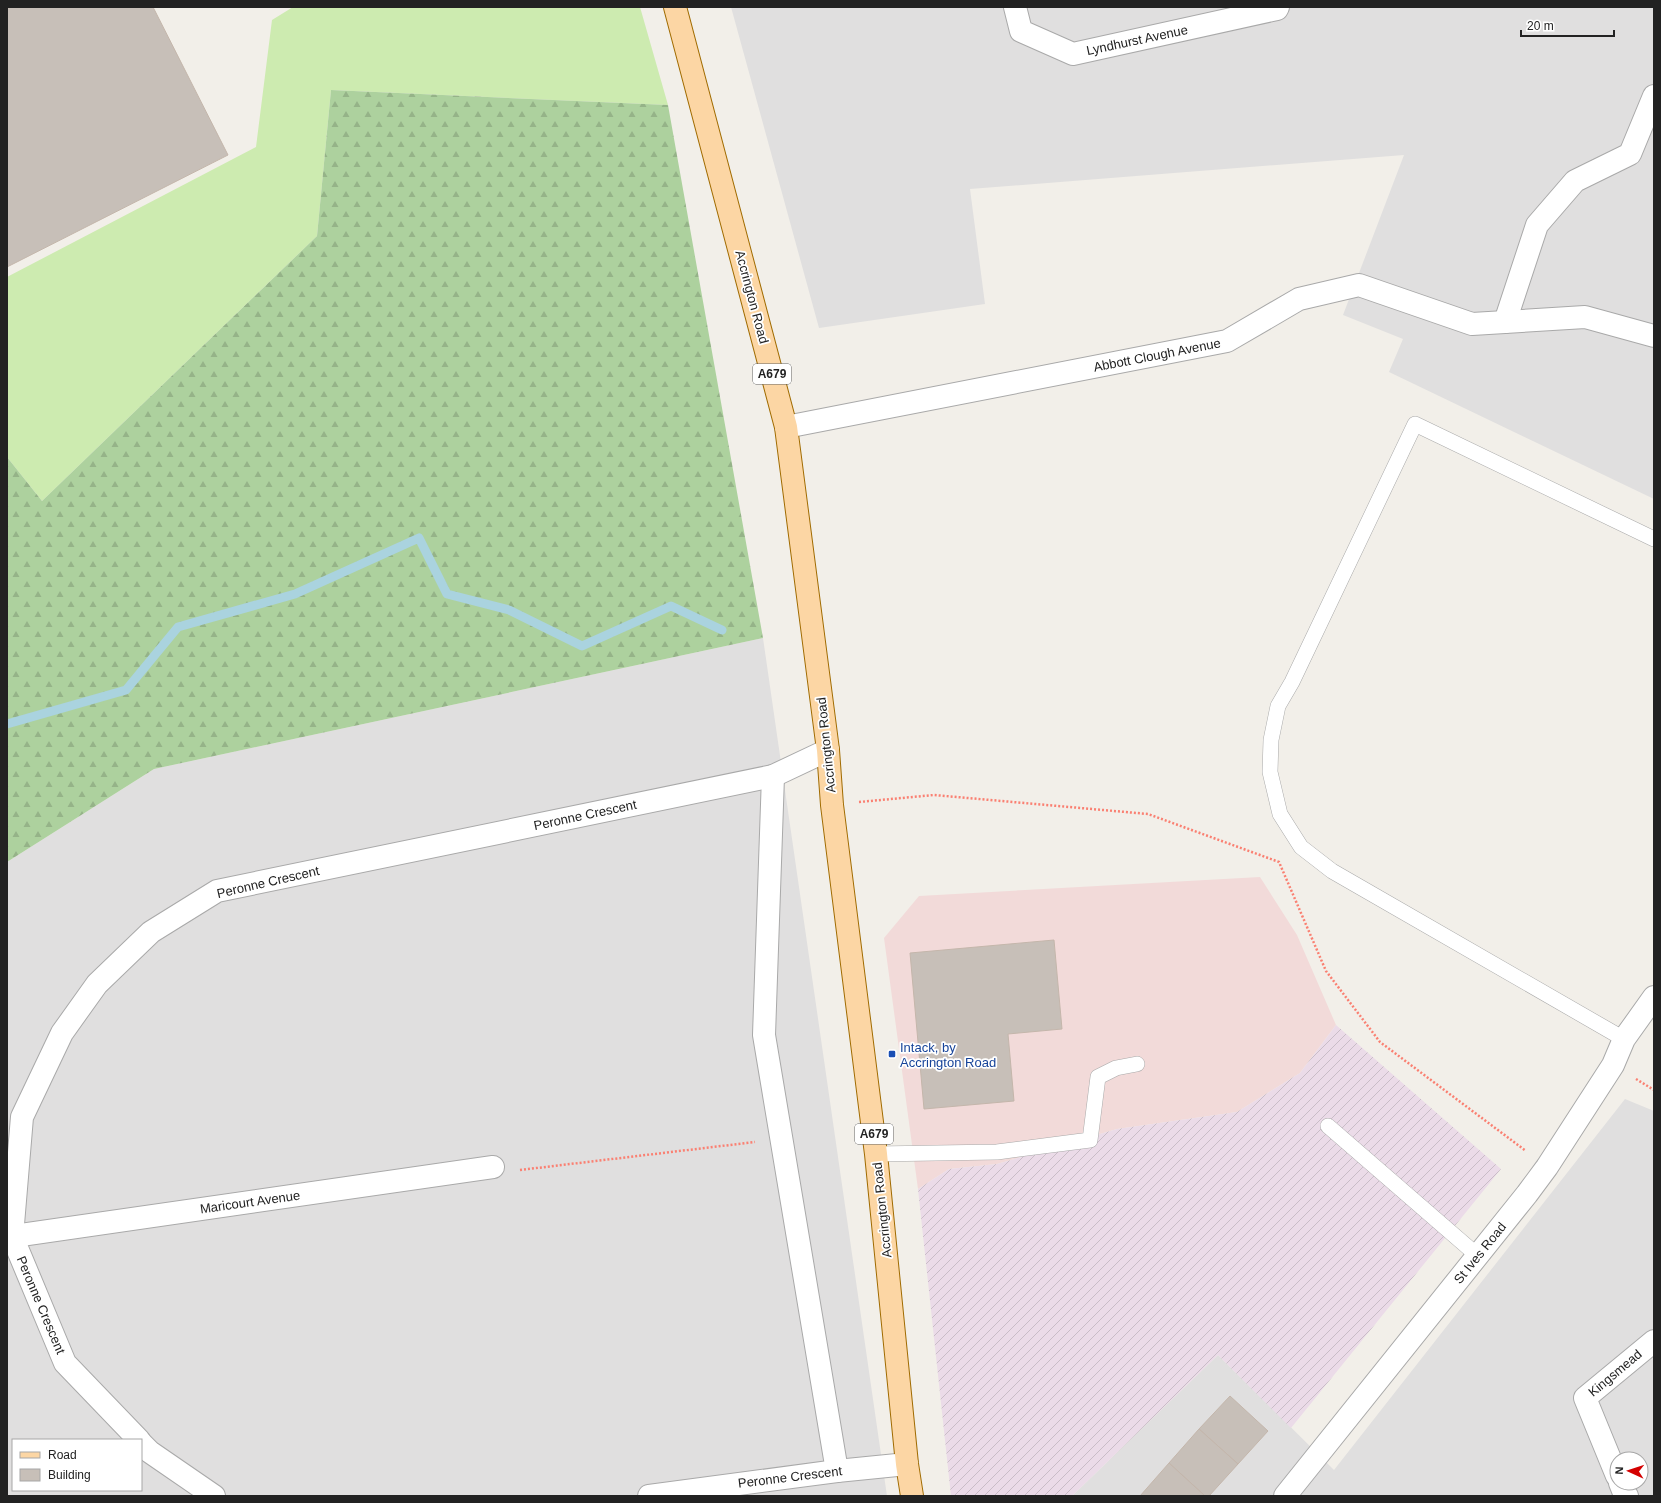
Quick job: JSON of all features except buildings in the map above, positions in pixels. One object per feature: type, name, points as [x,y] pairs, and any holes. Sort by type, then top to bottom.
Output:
[{"type":"main road","name":"Accrington Road","points":[[675,7],[786,427],[828,750],[832,805],[876,1154],[907,1464],[912,1496]]},
{"type":"street","name":"Lyndhurst Avenue","points":[[1015,7],[1021,31],[1074,54],[1277,9],[1278,7]]},
{"type":"street","points":[[1505,322],[1537,225],[1576,181],[1630,154],[1654,96]]},
{"type":"street","name":"Abbott Clough Avenue","points":[[786,427],[1227,341],[1299,299],[1359,285],[1472,324],[1585,317],[1654,336]]},
{"type":"street","name":"Peronne Crescent","points":[[137,1439],[65,1363],[10,1237],[22,1118],[62,1034],[97,984],[151,932],[217,891],[773,776],[828,750]]},
{"type":"street","points":[[773,776],[764,1035],[837,1471]]},
{"type":"street","name":"St Ives Road","points":[[1285,1496],[1478,1256],[1547,1166],[1614,1065],[1624,1039],[1654,997]]},
{"type":"street","name":"Maricourt Avenue","points":[[10,1237],[493,1167]]},
{"type":"street","name":"Kingsmead","points":[[1609,1456],[1585,1398],[1654,1341]]},
{"type":"street","points":[[142,1444],[150,1452],[214,1496]]},
{"type":"street","name":"Peronne Crescent","points":[[649,1496],[837,1471],[907,1464]]},
{"type":"lane","points":[[1624,1039],[1332,871],[1301,847],[1280,814],[1270,772],[1271,740],[1278,706],[1292,682],[1415,424],[1654,539]]},
{"type":"lane","points":[[876,1154],[997,1152],[1090,1140],[1098,1077],[1116,1068],[1137,1064]]},
{"type":"lane","points":[[1328,1126],[1478,1256]]},
{"type":"path","points":[[832,805],[934,795],[1148,814],[1279,862],[1326,971],[1380,1042],[1547,1166]]},
{"type":"path","points":[[493,1167],[502,1172],[781,1139]]},
{"type":"shaded area","points":[[731,7],[1654,7],[1654,499],[1389,372],[1403,339],[1343,315],[1404,155],[970,189],[985,304],[819,328]]},
{"type":"shaded area","points":[[763,638],[887,1496],[7,1496],[7,862],[154,769]]},
{"type":"shaded area","points":[[1260,877],[1297,935],[1336,1025],[1300,1073],[1237,1112],[1117,1129],[997,1164],[949,1169],[918,1189],[884,938],[919,896]]},
{"type":"shaded area","points":[[1336,1025],[1501,1169],[1291,1428],[1218,1355],[1072,1496],[951,1496],[918,1189],[949,1169],[997,1164],[1117,1129],[1237,1112],[1300,1073]]},
{"type":"shaded area","points":[[1625,1099],[1654,1111],[1654,1496],[1072,1496],[1218,1355],[1334,1470]]},
{"type":"green space","points":[[293,7],[640,7],[668,105],[331,90],[317,236],[42,501],[7,457],[7,277],[256,147],[272,20]]},
{"type":"green space","points":[[331,90],[668,105],[763,638],[154,769],[7,862],[7,457],[42,501],[317,236]]},
{"type":"waterway","points":[[7,724],[126,690],[178,627],[295,594],[419,538],[447,594],[509,610],[582,646],[671,606],[722,630]]},
{"type":"place","name":"Intack, by Accrington Road","points":[[892,1054]]}]
